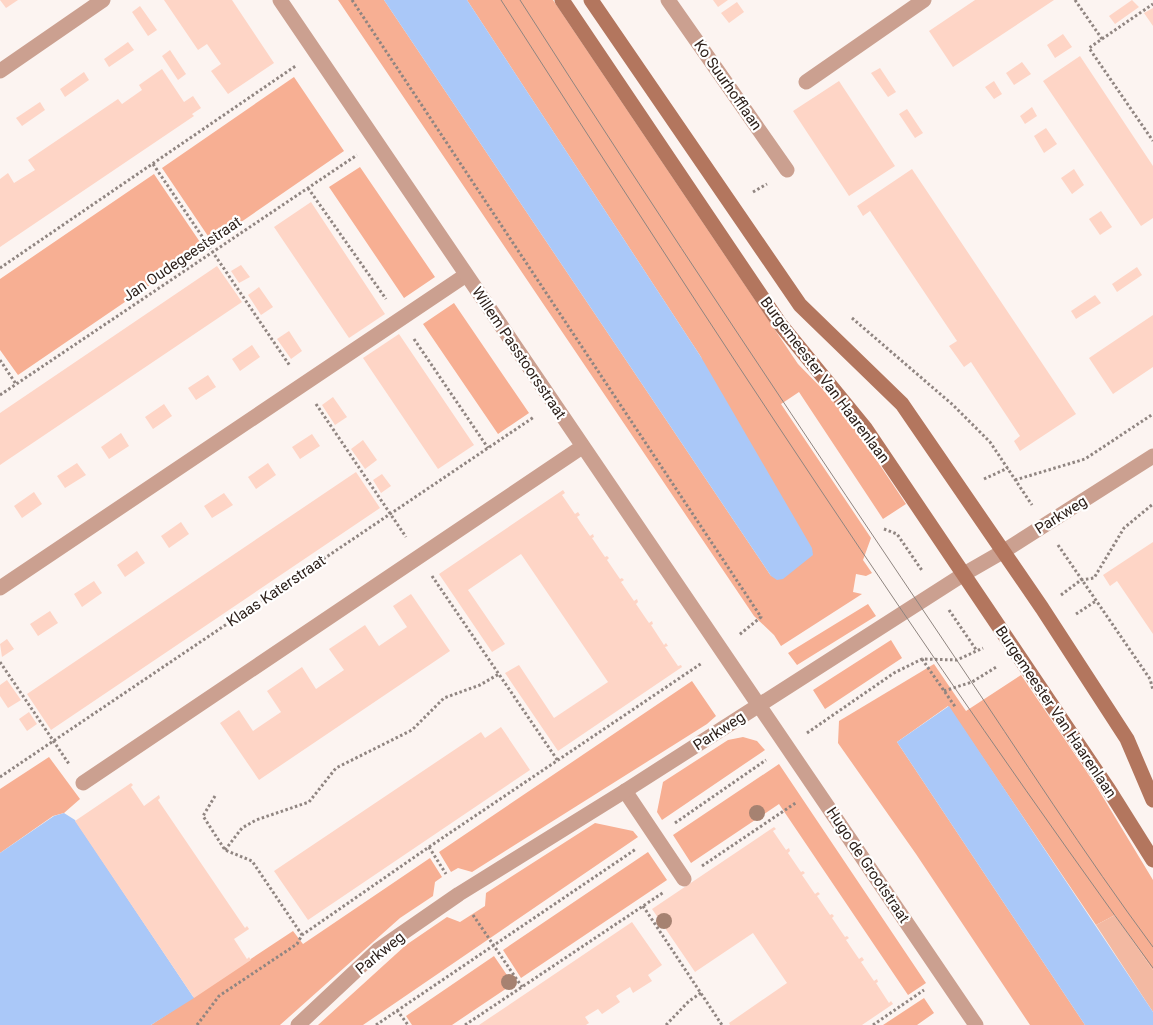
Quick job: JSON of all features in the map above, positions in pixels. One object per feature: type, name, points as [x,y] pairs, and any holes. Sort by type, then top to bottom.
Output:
[{"type":"main road","name":"Burgemeester Van Haarenlaan","points":[[562,0],[780,324],[865,428],[1005,634],[1153,860]]},
{"type":"main road","name":"Burgemeester Van Haarenlaan","points":[[591,0],[800,305],[902,404],[1004,551],[1127,739],[1153,800]]},
{"type":"street","points":[[0,71],[103,0]]},
{"type":"street","name":"Willem Passtoorsstraat","points":[[280,0],[758,706]]},
{"type":"street","name":"Ko Suurhofflaan","points":[[668,0],[787,170]]},
{"type":"street","points":[[806,82],[924,0]]},
{"type":"street","points":[[0,588],[466,275]]},
{"type":"street","points":[[82,783],[582,447]]},
{"type":"street","name":"Parkweg","points":[[298,1025],[378,950],[459,894],[626,791],[964,574],[1004,551],[1153,456]]},
{"type":"street","name":"Hugo de Grootstraat","points":[[758,706],[976,1025]]},
{"type":"street","points":[[626,791],[684,878]]},
{"type":"path","points":[[197,1025],[219,996],[297,944],[302,935],[720,651],[761,617],[352,0]]},
{"type":"path","points":[[1075,0],[1102,39]]},
{"type":"path","points":[[1153,4],[1089,48],[1153,141]]},
{"type":"path","points":[[0,268],[316,52]]},
{"type":"path","name":"Jan Oudegeeststraat","points":[[0,395],[376,142]]},
{"type":"path","points":[[153,164],[558,761]]},
{"type":"path","points":[[748,185],[758,201]]},
{"type":"path","points":[[849,316],[972,424],[990,442],[1015,480],[1085,459],[1153,414]]},
{"type":"path","points":[[0,360],[16,384]]},
{"type":"path","name":"Klaas Katerstraat","points":[[0,777],[553,404]]},
{"type":"path","points":[[1042,608],[1081,580],[1094,578],[1124,528],[1153,504]]},
{"type":"path","points":[[1081,580],[1152,679],[1153,690]]},
{"type":"path","points":[[376,1025],[894,674],[922,660],[936,658],[957,660],[977,651],[1005,634]]},
{"type":"path","points":[[922,660],[956,708]]},
{"type":"path","points":[[0,662],[82,783]]},
{"type":"path","points":[[225,850],[242,828],[256,820],[309,802],[336,768],[412,730],[444,698],[480,685],[499,674]]},
{"type":"path","points":[[465,1025],[816,790]]},
{"type":"path","points":[[215,796],[203,816],[225,850],[252,861],[302,935]]},
{"type":"path","points":[[429,847],[492,945],[522,987]]},
{"type":"path","points":[[642,906],[722,1025]]},
{"type":"path","points":[[873,1025],[944,977]]},
{"type":"path","points":[[666,1025],[689,1001],[701,993]]},
{"type":"path","points":[[397,1010],[408,1025]]},
{"type":"shaded area","points":[[338,0],[384,0],[771,576],[701,357],[467,0],[553,0],[798,364],[835,402],[855,428],[906,504],[883,519],[799,392],[781,404],[871,538],[863,560],[872,573],[866,576],[856,574],[853,592],[862,594],[781,646],[774,635],[754,616]]},
{"type":"shaded area","points":[[294,77],[344,151],[212,242],[162,168]]},
{"type":"shaded area","points":[[360,167],[435,277],[404,298],[329,187]]},
{"type":"shaded area","points":[[154,174],[204,248],[18,375],[0,350],[0,279]]},
{"type":"shaded area","points":[[454,303],[529,413],[498,434],[423,324]]},
{"type":"shaded area","points":[[868,604],[876,616],[797,665],[788,653]]},
{"type":"shaded area","points":[[891,640],[902,658],[825,709],[813,690]]},
{"type":"shaded area","points":[[934,664],[966,711],[1021,675],[1095,784],[1153,880],[1153,970],[1115,915],[1096,925],[948,706],[897,742],[1085,1025],[1030,1025],[916,854],[838,743],[839,721]]},
{"type":"shaded area","points":[[692,681],[716,716],[707,724],[472,872],[458,868],[451,872],[439,852]]},
{"type":"shaded area","points":[[743,737],[757,741],[765,750],[662,820],[657,812],[663,782],[728,740]]},
{"type":"shaded area","points":[[49,757],[80,799],[64,813],[53,816],[0,853],[0,789]]},
{"type":"shaded area","points":[[779,764],[926,983],[908,995],[779,804],[691,863],[673,835]]},
{"type":"shaded area","points":[[595,823],[633,831],[638,837],[363,1025],[318,1025],[406,945],[447,917],[460,922],[485,906],[486,893]]},
{"type":"shaded area","points":[[648,852],[667,880],[521,978],[503,950]]},
{"type":"shaded area","points":[[430,858],[442,877],[435,882],[433,896],[400,918],[280,1025],[151,1025],[293,931],[303,944]]},
{"type":"shaded area","points":[[1115,915],[1153,970],[1153,1012],[1096,925]]},
{"type":"shaded area","points":[[494,956],[513,984],[452,1025],[412,1025],[406,1016]]},
{"type":"shaded area","points":[[924,998],[934,1013],[917,1025],[883,1025]]},
{"type":"water","points":[[384,0],[467,0],[701,357],[812,548],[813,555],[783,579],[777,580],[771,576]]},
{"type":"water","points":[[949,706],[1153,1012],[1153,1025],[1085,1025],[897,742]]},
{"type":"water","points":[[64,813],[75,820],[194,998],[151,1025],[0,1025],[0,853],[54,816]]},
{"type":"building","points":[[0,0],[18,0],[6,8]]},
{"type":"building","points":[[164,0],[232,0],[274,63],[228,94],[211,71],[221,64],[207,44],[198,50]]},
{"type":"building","points":[[713,0],[728,0],[718,7]]},
{"type":"building","points":[[975,0],[1054,0],[953,67],[929,31]]},
{"type":"building","points":[[1132,0],[1139,7],[1115,24],[1109,16]]},
{"type":"building","points":[[737,2],[744,12],[729,23],[721,13]]},
{"type":"building","points":[[140,6],[157,30],[148,36],[132,12]]},
{"type":"building","points":[[1153,8],[1153,26],[1144,13]]},
{"type":"building","points":[[1063,34],[1072,47],[1055,58],[1047,45]]},
{"type":"building","points":[[128,42],[134,50],[109,67],[104,59]]},
{"type":"building","points":[[170,50],[186,74],[178,80],[162,56]]},
{"type":"building","points":[[1080,56],[1153,166],[1153,218],[1141,226],[1043,81]]},
{"type":"building","points":[[1022,62],[1031,74],[1014,85],[1006,73]]},
{"type":"building","points":[[880,68],[896,92],[888,97],[871,73]]},
{"type":"building","points":[[162,69],[184,102],[193,96],[201,108],[192,114],[194,116],[0,247],[0,179],[8,173],[14,183],[35,170],[28,160],[118,99],[122,104],[142,90],[139,85]]},
{"type":"building","points":[[84,72],[89,80],[65,97],[60,89]]},
{"type":"building","points":[[839,81],[895,166],[849,196],[793,111]]},
{"type":"building","points":[[994,81],[1002,94],[994,99],[985,87]]},
{"type":"building","points":[[40,102],[45,110],[22,126],[16,118]]},
{"type":"building","points":[[1032,107],[1037,116],[1025,124],[1020,116]]},
{"type":"building","points":[[907,109],[923,133],[915,138],[899,114]]},
{"type":"building","points":[[1046,128],[1057,144],[1044,153],[1034,136]]},
{"type":"building","points":[[912,169],[1076,414],[1020,451],[1014,441],[1020,436],[971,362],[964,367],[949,346],[957,341],[870,211],[863,216],[857,206]]},
{"type":"building","points":[[1074,169],[1084,185],[1072,194],[1061,178]]},
{"type":"building","points":[[311,202],[385,314],[349,338],[274,227]]},
{"type":"building","points":[[1101,211],[1112,227],[1100,235],[1089,219]]},
{"type":"building","points":[[241,265],[250,277],[239,283],[231,271]]},
{"type":"building","points":[[217,266],[242,302],[0,465],[0,413]]},
{"type":"building","points":[[1137,267],[1142,275],[1117,292],[1112,284]]},
{"type":"building","points":[[259,287],[273,307],[261,315],[248,295]]},
{"type":"building","points":[[1095,295],[1101,303],[1076,319],[1071,311]]},
{"type":"building","points":[[1153,315],[1153,367],[1113,394],[1089,358]]},
{"type":"building","points":[[289,331],[302,351],[291,359],[277,339]]},
{"type":"building","points":[[399,334],[474,445],[438,469],[363,358]]},
{"type":"building","points":[[252,345],[260,357],[240,371],[232,359]]},
{"type":"building","points":[[208,375],[216,387],[196,400],[188,388]]},
{"type":"building","points":[[333,397],[347,417],[335,425],[322,405]]},
{"type":"building","points":[[164,404],[172,416],[153,429],[145,417]]},
{"type":"building","points":[[121,433],[129,446],[109,459],[101,447]]},
{"type":"building","points":[[312,434],[320,446],[300,459],[292,447]]},
{"type":"building","points":[[363,440],[377,460],[365,469],[351,449]]},
{"type":"building","points":[[77,463],[86,475],[65,488],[57,476]]},
{"type":"building","points":[[268,463],[276,475],[256,489],[248,477]]},
{"type":"building","points":[[356,472],[380,508],[51,730],[27,694]]},
{"type":"building","points":[[382,474],[391,486],[381,493],[373,480]]},
{"type":"building","points":[[563,490],[565,493],[562,495],[575,514],[578,512],[580,515],[577,517],[581,523],[590,536],[593,534],[594,537],[592,538],[605,557],[609,558],[607,560],[620,579],[624,580],[621,582],[634,601],[637,599],[638,602],[636,604],[649,623],[652,621],[653,624],[651,625],[664,645],[666,643],[668,646],[665,647],[678,666],[681,665],[682,667],[558,751],[505,673],[519,665],[554,718],[608,682],[521,554],[468,590],[505,644],[492,652],[439,574]]},
{"type":"building","points":[[34,492],[42,504],[22,518],[14,506]]},
{"type":"building","points":[[224,493],[233,505],[212,518],[204,506]]},
{"type":"building","points":[[181,522],[189,534],[169,548],[161,536]]},
{"type":"building","points":[[1153,542],[1153,634],[1117,581],[1110,586],[1103,575]]},
{"type":"building","points":[[137,551],[145,563],[125,577],[117,565]]},
{"type":"building","points":[[94,581],[102,593],[82,607],[74,594]]},
{"type":"building","points":[[411,594],[450,651],[259,780],[220,723],[239,710],[253,731],[281,712],[267,691],[302,667],[316,689],[344,670],[329,649],[365,625],[379,646],[407,627],[393,606]]},
{"type":"building","points":[[50,611],[58,623],[38,636],[30,624]]},
{"type":"building","points":[[7,639],[14,649],[2,657],[0,644]]},
{"type":"building","points":[[7,680],[21,700],[8,708],[0,696],[0,685]]},
{"type":"building","points":[[29,712],[37,724],[27,731],[19,719]]},
{"type":"building","points":[[501,727],[530,770],[308,920],[274,871],[481,732],[485,738]]},
{"type":"building","points":[[131,783],[133,785],[131,787],[144,806],[159,795],[160,798],[158,800],[245,928],[247,926],[249,929],[234,939],[247,959],[249,957],[251,960],[194,998],[75,821]]},
{"type":"building","points":[[774,827],[776,829],[773,831],[786,850],[789,848],[790,851],[788,853],[801,872],[805,873],[802,875],[815,894],[818,892],[820,894],[817,896],[830,915],[834,916],[832,918],[845,937],[849,938],[846,940],[859,959],[862,957],[864,960],[861,962],[874,981],[877,979],[878,982],[876,983],[889,1003],[891,1001],[893,1004],[862,1025],[730,1025],[729,1023],[787,983],[753,933],[695,972],[652,909]]},
{"type":"building","points":[[632,922],[662,965],[648,975],[652,981],[633,993],[630,987],[616,996],[620,1002],[602,1014],[598,1009],[585,1017],[589,1023],[586,1025],[479,1025]]},
{"type":"tram line","points":[[501,0],[659,245],[901,610],[1068,850],[1153,968]]},
{"type":"tram line","points":[[520,0],[627,166],[791,413],[1077,840],[1153,947]]}]
